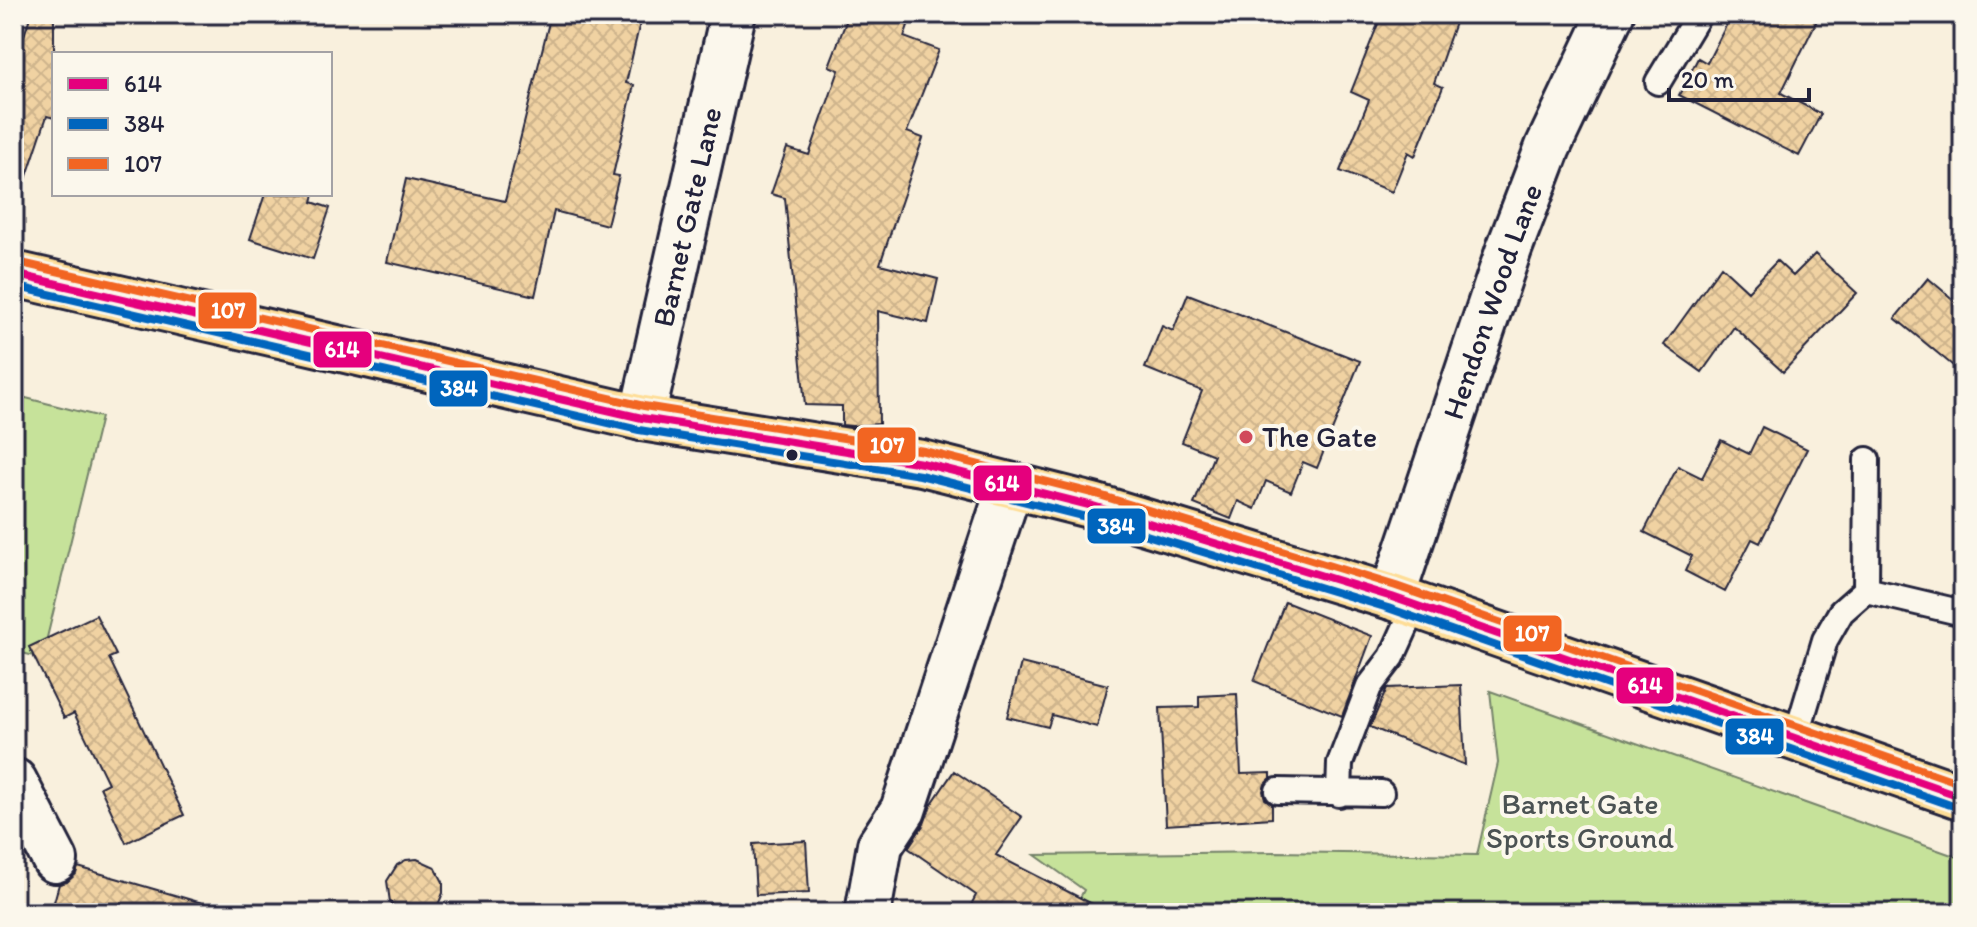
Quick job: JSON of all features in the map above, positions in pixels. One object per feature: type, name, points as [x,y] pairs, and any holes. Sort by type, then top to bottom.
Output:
[{"type":"main road","points":[[14,274],[642,418],[922,463],[1093,506],[1404,601],[1963,797]]},
{"type":"street","name":"Barnet Gate Lane","points":[[642,418],[733,14]]},
{"type":"street","name":"Hendon Wood Lane","points":[[1404,601],[1526,205],[1548,147],[1611,14]]},
{"type":"street","points":[[868,913],[880,845],[903,810],[1010,486]]},
{"type":"street","points":[[14,781],[55,860]]},
{"type":"lane","points":[[1658,82],[1699,14]]},
{"type":"lane","points":[[1796,737],[1825,640],[1841,612],[1866,590],[1867,460]]},
{"type":"lane","points":[[1866,590],[1963,613]]},
{"type":"lane","points":[[1339,794],[1340,763],[1369,687],[1392,657],[1404,601]]},
{"type":"lane","points":[[1278,791],[1381,793]]},
{"type":"green space","points":[[14,395],[101,417],[42,658],[14,651]]},
{"type":"green space","name":"Barnet Gate Sports Ground","points":[[1490,691],[1963,859],[1963,913],[1072,913],[1084,890],[1035,855],[1275,852],[1477,855],[1498,763]]},
{"type":"building","points":[[31,14],[54,14],[52,117],[47,116],[21,194],[14,193],[14,67]]},
{"type":"building","points":[[551,14],[642,14],[626,83],[634,85],[613,175],[619,176],[607,225],[554,211],[535,296],[387,262],[406,179],[505,201]]},
{"type":"building","points":[[849,14],[912,14],[904,37],[939,50],[907,132],[923,138],[880,264],[938,279],[928,323],[878,311],[879,424],[852,426],[842,425],[842,406],[805,405],[785,198],[771,194],[787,148],[809,155],[839,70],[829,66]]},
{"type":"building","points":[[1382,14],[1458,14],[1434,83],[1443,87],[1415,156],[1408,152],[1392,192],[1340,171],[1369,100],[1351,92]]},
{"type":"building","points":[[1732,14],[1820,14],[1781,93],[1821,114],[1799,156],[1679,95],[1698,58],[1707,63]]},
{"type":"building","points":[[264,196],[314,196],[312,202],[330,208],[313,259],[250,239]]},
{"type":"building","points":[[1815,254],[1857,293],[1783,372],[1734,327],[1702,372],[1664,345],[1721,266],[1748,291],[1777,261],[1793,276]]},
{"type":"building","points":[[1928,278],[1963,308],[1963,374],[1895,318]]},
{"type":"building","points":[[1188,294],[1360,361],[1317,468],[1303,462],[1291,492],[1266,481],[1255,509],[1238,501],[1231,519],[1194,504],[1214,455],[1182,442],[1202,391],[1145,368],[1162,326],[1173,331]]},
{"type":"building","points":[[1762,427],[1807,449],[1760,543],[1752,539],[1725,592],[1685,571],[1692,556],[1644,532],[1678,466],[1702,478],[1721,440],[1749,454]]},
{"type":"building","points":[[1285,602],[1372,636],[1342,716],[1254,681]]},
{"type":"building","points":[[96,615],[116,655],[109,658],[184,815],[126,843],[100,787],[108,783],[74,713],[64,718],[29,647]]},
{"type":"building","points":[[1021,663],[1108,685],[1097,727],[1052,715],[1048,727],[1007,717]]},
{"type":"building","points":[[1461,685],[1465,765],[1370,727],[1387,688]]},
{"type":"building","points":[[1237,694],[1241,774],[1271,773],[1263,791],[1265,799],[1272,804],[1272,818],[1166,825],[1160,708],[1199,707],[1199,696]]},
{"type":"building","points":[[954,771],[1022,817],[996,855],[1110,913],[967,913],[976,895],[908,848]]},
{"type":"building","points":[[806,841],[809,893],[756,895],[753,844]]},
{"type":"building","points":[[417,859],[435,867],[443,882],[443,893],[438,905],[429,913],[399,913],[390,902],[387,881],[397,865]]},
{"type":"building","points":[[78,867],[202,903],[200,913],[51,913],[59,884],[76,874]]},
{"type":"transit line","name":"107","points":[[17,262],[644,406],[924,451],[1096,494],[1396,586],[1963,784]]},
{"type":"transit line","name":"614","points":[[14,274],[642,418],[922,463],[1093,506],[1392,597],[1963,797]]},
{"type":"transit line","name":"384","points":[[14,286],[639,430],[920,475],[1090,518],[1388,608],[1959,808]]},
{"type":"place","name":"The Gate","points":[[1246,437]]}]
